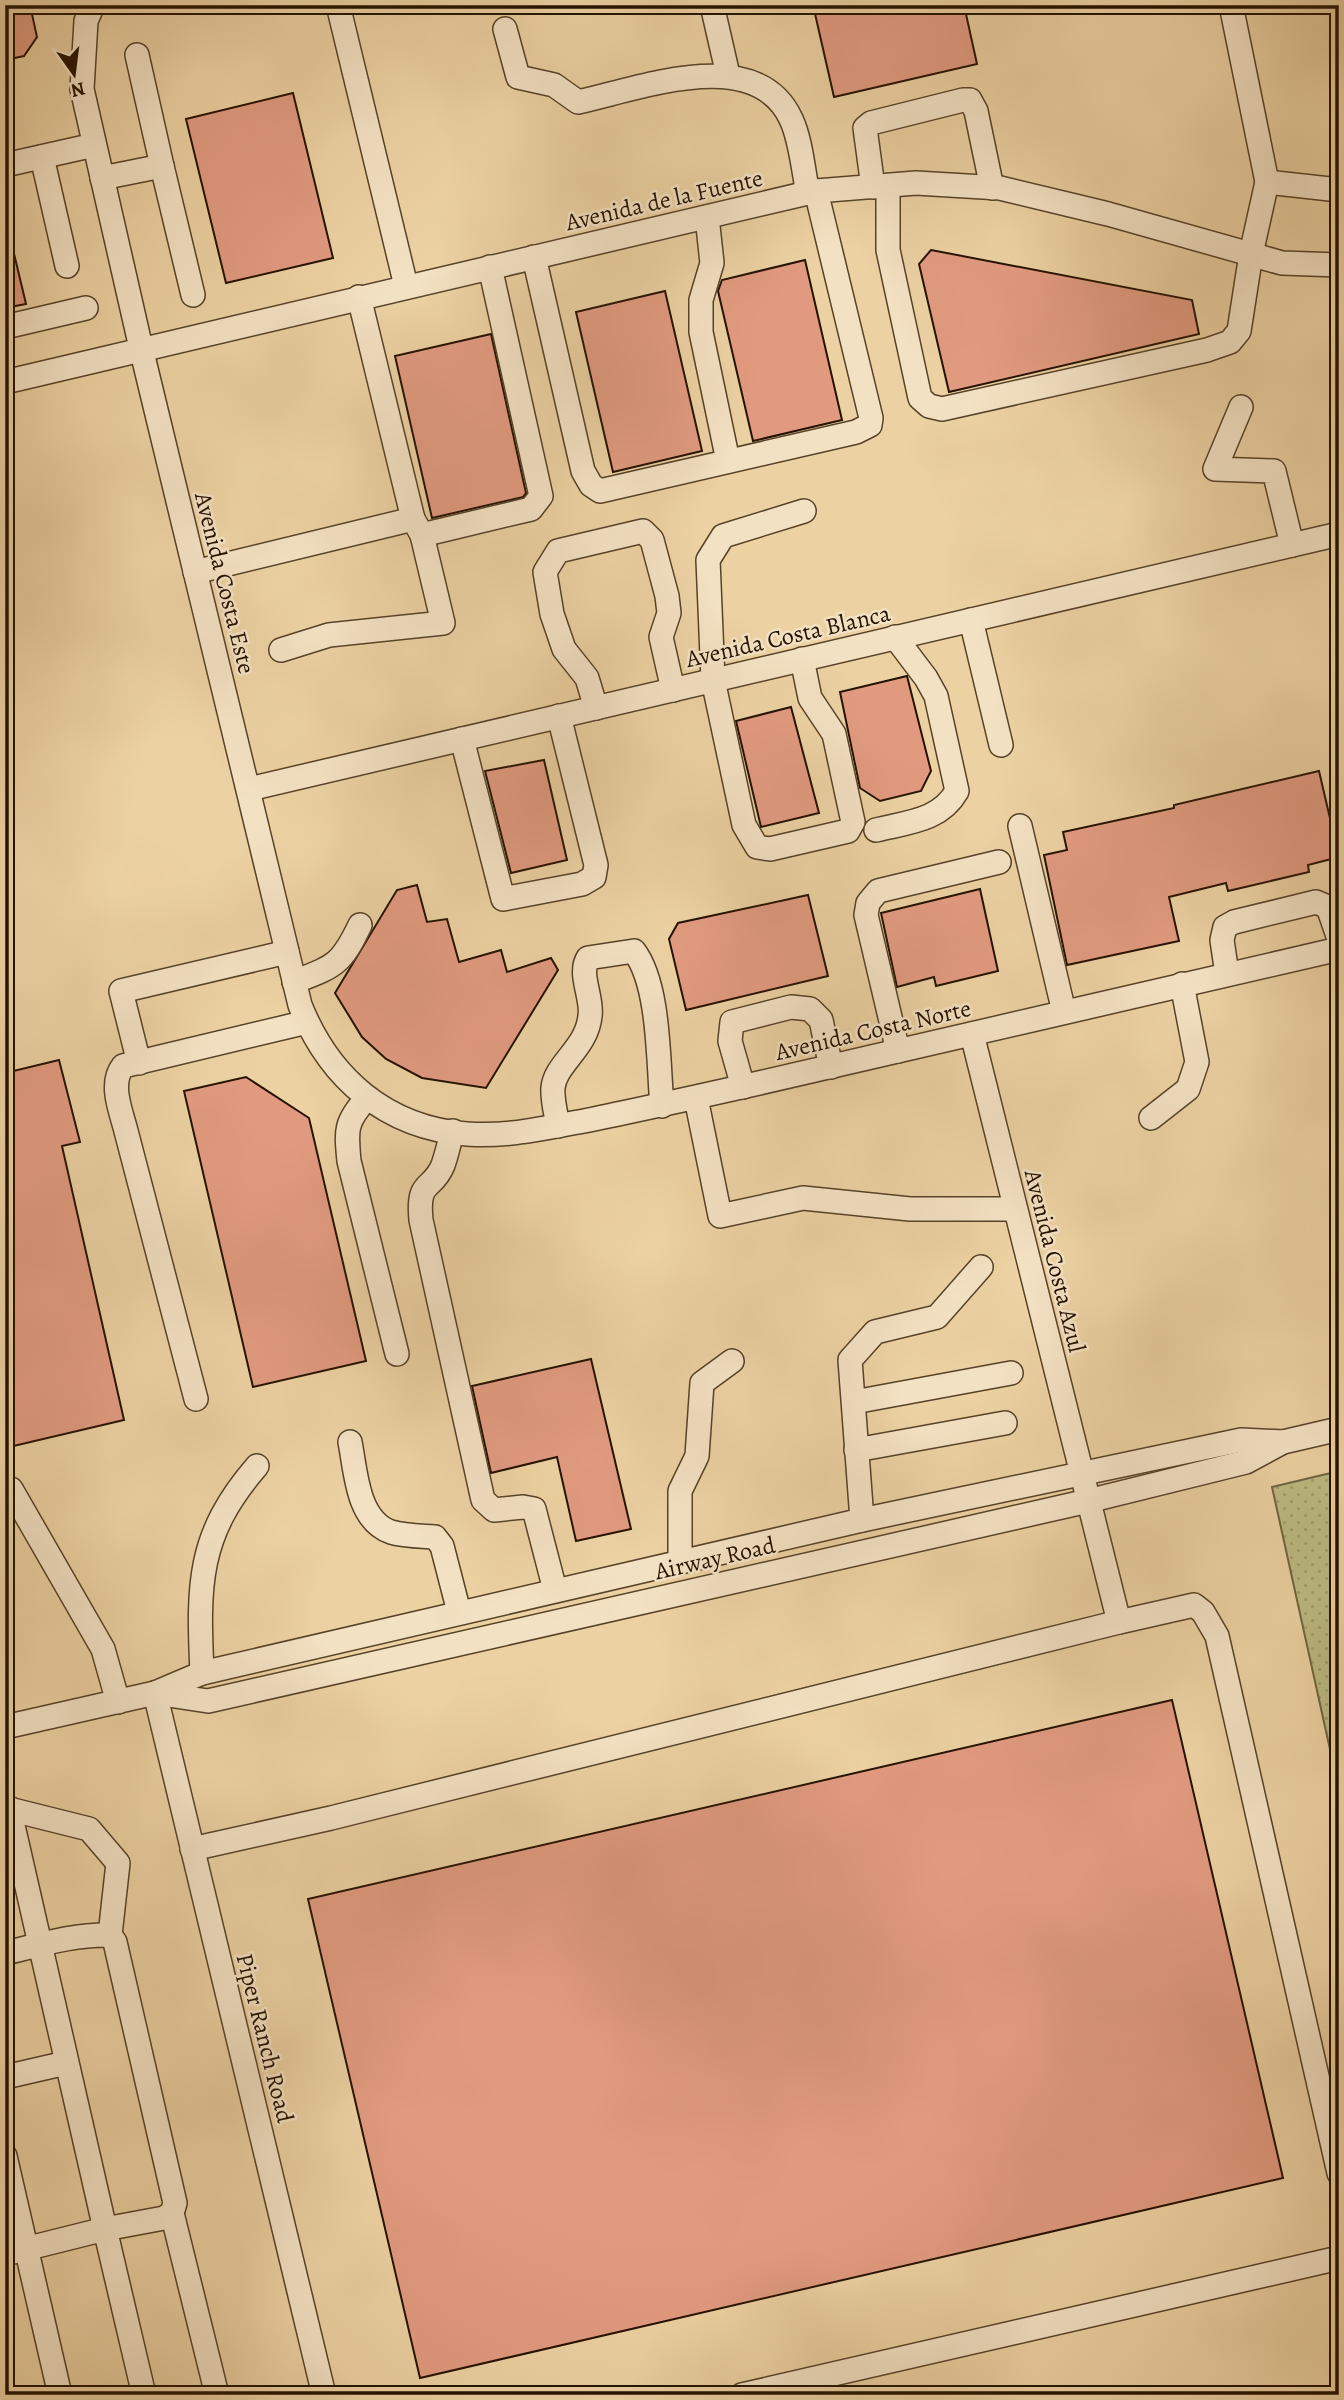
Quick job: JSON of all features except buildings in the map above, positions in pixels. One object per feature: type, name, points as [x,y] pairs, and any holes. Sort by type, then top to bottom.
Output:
[{"type":"street","name":"Avenida Costa Este","points":[[93,5],[86,21],[82,89],[141,348],[294,982],[312,1036],[335,1069],[367,1098],[416,1123]]},
{"type":"street","points":[[338,5],[406,286]]},
{"type":"street","points":[[712,5],[728,75]]},
{"type":"street","points":[[992,188],[976,111],[970,100],[871,123],[865,128],[881,186],[888,250],[920,398],[929,406],[942,409],[1206,350],[1230,342],[1239,331],[1251,254],[1267,182],[1231,5]]},
{"type":"street","points":[[505,29],[518,77],[554,85],[578,102],[702,75],[728,75],[766,90],[777,99],[792,120],[871,418],[870,425],[856,432],[600,491],[591,485],[583,471],[534,257]]},
{"type":"street","points":[[137,55],[193,295]]},
{"type":"street","points":[[5,165],[94,145]]},
{"type":"street","points":[[42,156],[67,266]]},
{"type":"street","points":[[102,178],[162,166]]},
{"type":"street","points":[[1267,182],[1339,190]]},
{"type":"street","name":"Avenida de la Fuente","points":[[5,382],[812,192],[916,183],[992,188],[1108,214],[1282,262],[1339,265]]},
{"type":"street","points":[[707,217],[712,263],[701,300],[701,332],[728,461]]},
{"type":"street","points":[[195,572],[418,527],[531,509],[541,496],[489,267]]},
{"type":"street","points":[[281,650],[329,635],[443,623],[359,298]]},
{"type":"street","points":[[5,327],[86,308]]},
{"type":"street","points":[[1241,407],[1214,468],[1274,471],[1292,544]]},
{"type":"street","points":[[802,659],[810,698],[834,734],[853,822],[848,831],[770,849],[757,847],[744,825],[713,680],[708,561],[723,536],[804,511]]},
{"type":"street","points":[[596,708],[587,678],[564,649],[552,614],[545,572],[558,551],[643,531],[652,540],[667,596],[668,613],[661,637],[673,690]]},
{"type":"street","name":"Avenida Costa Blanca","points":[[249,789],[1339,534]]},
{"type":"street","points":[[971,620],[1000,744]]},
{"type":"street","points":[[876,830],[933,816],[945,809],[957,791],[936,696],[926,678],[895,638]]},
{"type":"street","points":[[462,739],[503,899],[582,884],[594,877],[596,865],[559,716]]},
{"type":"street","points":[[1020,826],[1064,1012]]},
{"type":"street","points":[[898,1051],[866,915],[868,903],[878,891],[999,862]]},
{"type":"street","points":[[1227,974],[1222,940],[1226,928],[1234,922],[1316,902],[1328,907],[1339,939]]},
{"type":"street","points":[[294,982],[333,967],[348,951],[360,925]]},
{"type":"street","name":"Avenida Costa Norte","points":[[416,1123],[453,1131],[520,1135],[662,1106],[1339,948]]},
{"type":"street","points":[[558,1126],[552,1088],[582,1044],[591,1016],[583,965],[588,958],[623,951],[634,951],[643,963],[653,1009],[662,1106]]},
{"type":"street","points":[[139,1063],[121,991],[287,952]]},
{"type":"street","points":[[1152,1118],[1188,1090],[1197,1062],[1182,984]]},
{"type":"street","points":[[743,1087],[730,1041],[732,1022],[791,1007],[810,1009],[821,1020],[831,1067]]},
{"type":"street","points":[[196,1399],[116,1088],[118,1073],[123,1066],[307,1022]]},
{"type":"street","name":"Avenida Costa Azul","points":[[972,1034],[1119,1622]]},
{"type":"street","points":[[367,1098],[351,1116],[346,1133],[349,1161],[397,1354]]},
{"type":"street","points":[[696,1098],[720,1216],[803,1198],[910,1209],[1015,1209]]},
{"type":"street","points":[[453,1131],[442,1168],[423,1188],[419,1203],[468,1433],[486,1506],[494,1510],[523,1507],[534,1509],[555,1590]]},
{"type":"street","points":[[862,1520],[850,1360],[875,1332],[937,1317],[981,1267]]},
{"type":"street","points":[[680,1562],[680,1491],[697,1456],[702,1383],[732,1361]]},
{"type":"street","points":[[854,1402],[1011,1373]]},
{"type":"street","points":[[856,1450],[1005,1423]]},
{"type":"street","name":"Airway Road","points":[[155,1693],[208,1701],[1088,1501],[1246,1462],[1283,1443],[1339,1429]]},
{"type":"street","name":"Airway Road","points":[[5,1727],[155,1693],[202,1673],[862,1520],[1241,1440],[1283,1443]]},
{"type":"street","points":[[350,1443],[361,1497],[374,1522],[392,1532],[435,1537],[442,1546],[459,1612]]},
{"type":"street","points":[[202,1673],[200,1625],[205,1556],[222,1510],[257,1466]]},
{"type":"street","points":[[11,1489],[103,1649],[117,1702]]},
{"type":"street","points":[[192,1849],[331,1818],[1194,1605],[1203,1612],[1217,1636],[1339,2173]]},
{"type":"street","name":"Piper Ranch Road","points":[[155,1693],[324,2395]]},
{"type":"street","points":[[144,2395],[7,1808],[89,1829],[118,1863],[110,1935],[115,1942],[175,2203],[172,2213],[216,2395]]},
{"type":"street","points":[[5,1953],[94,1935],[110,1935]]},
{"type":"street","points":[[5,2077],[66,2063]]},
{"type":"street","points":[[5,2156],[16,2251],[60,2395]]},
{"type":"street","points":[[16,2251],[105,2229],[164,2218],[172,2213]]},
{"type":"street","points":[[742,2395],[1339,2258]]},
{"type":"shaded area","points":[[1339,1471],[1339,1790],[1272,1487]]}]
